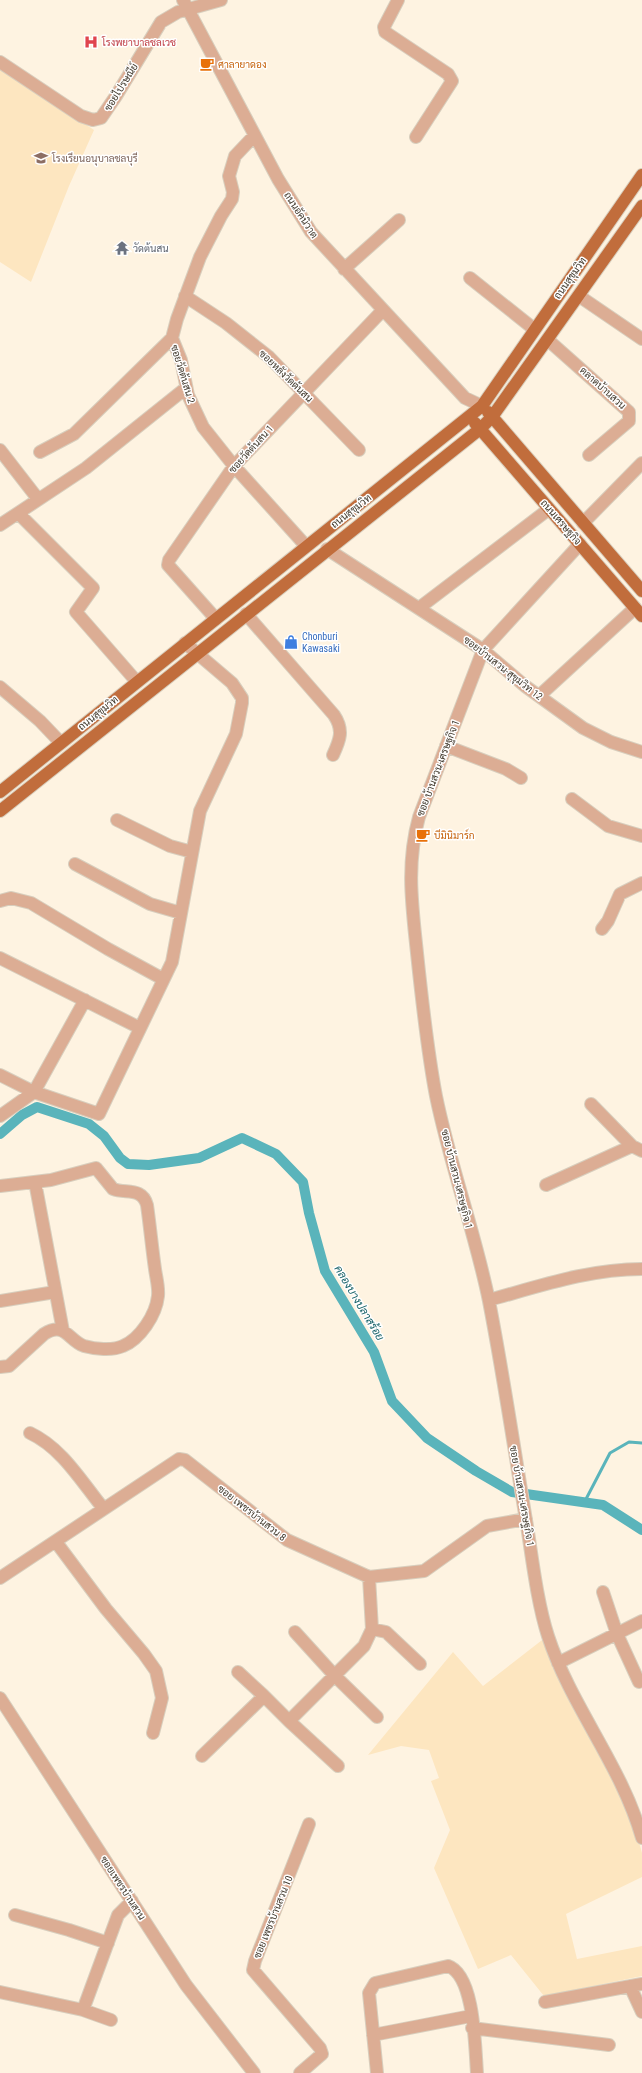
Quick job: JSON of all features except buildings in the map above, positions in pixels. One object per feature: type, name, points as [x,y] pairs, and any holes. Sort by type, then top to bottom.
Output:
[{"type":"main road","name":"ถนนสุขุมวิท","points":[[0,792],[482,406],[642,175]]},
{"type":"main road","name":"ถนนสุขุมวิท","points":[[0,811],[327,549],[480,429],[492,417],[548,340],[642,206]]},
{"type":"main road","name":"ถนนเศรษฐกิจ","points":[[482,406],[642,591]]},
{"type":"main road","name":"ถนนเศรษฐกิจ","points":[[470,416],[638,612]]},
{"type":"street","points":[[186,4],[221,0]]},
{"type":"street","points":[[398,0],[384,27],[384,32],[448,74],[452,81],[416,137]]},
{"type":"street","name":"ซอยไปรษณีย์","points":[[0,62],[81,116],[93,120],[101,118],[161,22],[186,4]]},
{"type":"street","name":"ถนนอัคนิวาต","points":[[186,4],[254,136],[278,179],[311,232],[465,398],[482,406]]},
{"type":"street","name":"ซอยวัดต้นสน 2","points":[[254,136],[235,156],[229,176],[233,192],[232,199],[221,216],[200,258],[185,296],[172,338],[181,360],[188,395],[203,427],[234,466],[306,546]]},
{"type":"street","points":[[344,269],[399,220]]},
{"type":"street","points":[[470,278],[534,329]]},
{"type":"street","name":"ซอยหลังวัดต้นสน","points":[[185,296],[226,323],[269,357],[359,450]]},
{"type":"street","points":[[579,296],[642,339]]},
{"type":"street","name":"ซอยวัดต้นสน 1","points":[[216,619],[168,565],[170,560],[234,466],[303,392],[383,310]]},
{"type":"street","points":[[40,452],[74,434],[172,338]]},
{"type":"street","name":"ตลาดบ้านสวน","points":[[548,340],[629,412],[630,417],[628,421],[589,455]]},
{"type":"street","points":[[0,525],[38,498],[86,468],[186,388]]},
{"type":"street","name":"ถนนอัคนิวาต","points":[[465,398],[470,416]]},
{"type":"street","points":[[0,450],[38,498]]},
{"type":"street","points":[[583,523],[642,463]]},
{"type":"street","points":[[419,608],[549,509]]},
{"type":"street","points":[[18,513],[93,588],[76,612],[137,682]]},
{"type":"street","name":"ซอย บ้านสวน-เศรษฐกิจ 1","points":[[580,544],[483,650],[419,816],[412,841],[410,865],[413,916],[426,1033],[436,1097],[489,1300],[547,1635],[578,1705],[624,1791],[642,1838]]},
{"type":"street","name":"ซอยบ้านสวน-สุขุมวิท 12","points":[[327,549],[483,650],[538,696],[583,728],[611,742],[642,752]]},
{"type":"street","points":[[538,696],[638,612]]},
{"type":"street","points":[[246,614],[334,715],[340,724],[339,741],[333,755]]},
{"type":"street","points":[[0,1075],[34,1092],[100,1114],[172,962],[200,810],[236,734],[242,704],[242,698],[232,683],[185,643]]},
{"type":"street","points":[[0,687],[40,721],[61,744]]},
{"type":"street","points":[[446,746],[506,769],[521,778]]},
{"type":"street","points":[[572,799],[608,826],[631,835],[642,836]]},
{"type":"street","points":[[117,820],[170,846],[192,852]]},
{"type":"street","points":[[75,864],[150,904],[181,913]]},
{"type":"street","points":[[602,929],[608,921],[620,894],[642,883]]},
{"type":"street","points":[[0,901],[12,898],[31,903],[163,979]]},
{"type":"street","points":[[0,958],[140,1028]]},
{"type":"street","points":[[0,1116],[34,1092],[85,1000]]},
{"type":"street","points":[[546,1185],[637,1148],[591,1104]]},
{"type":"street","points":[[0,1186],[51,1180],[96,1168],[111,1188],[138,1193],[145,1199],[147,1205],[158,1294],[153,1312],[145,1327],[128,1343],[115,1348],[99,1348],[83,1345],[63,1331],[55,1330],[48,1332],[9,1366],[0,1368]]},
{"type":"street","points":[[35,1182],[63,1331]]},
{"type":"street","points":[[489,1300],[581,1274],[617,1269],[642,1269]]},
{"type":"street","points":[[0,1301],[55,1292]]},
{"type":"street","points":[[30,1433],[46,1442],[61,1456],[103,1508]]},
{"type":"street","name":"ซอย เพชรบ้านสวน 8","points":[[0,1578],[56,1542],[103,1508],[179,1458],[185,1460],[287,1540],[369,1577]]},
{"type":"street","points":[[289,1721],[364,1646],[372,1629],[369,1577],[424,1571],[487,1526],[526,1519]]},
{"type":"street","points":[[56,1542],[106,1609],[144,1654],[156,1671],[162,1698],[153,1733]]},
{"type":"street","points":[[603,1592],[617,1634],[639,1682]]},
{"type":"street","points":[[558,1662],[642,1621]]},
{"type":"street","points":[[372,1629],[386,1632],[420,1664]]},
{"type":"street","points":[[295,1632],[335,1676],[377,1717]]},
{"type":"street","points":[[238,1672],[338,1766]]},
{"type":"street","points":[[202,1756],[264,1696]]},
{"type":"street","name":"ซอยเพชรบ้านสวน","points":[[0,1698],[186,1985],[254,2073]]},
{"type":"street","name":"ซอย เพชรบ้านสวน 10","points":[[300,2073],[322,2054],[320,2048],[253,1970],[255,1961],[309,1824]]},
{"type":"street","points":[[83,2010],[118,1915],[132,1901]]},
{"type":"street","points":[[15,1915],[69,1930],[108,1943]]},
{"type":"street","points":[[377,2073],[369,1993],[374,1983],[448,1966],[453,1968],[460,1975],[470,2000],[477,2073]]},
{"type":"street","points":[[545,2002],[642,1984]]},
{"type":"street","points":[[630,1986],[642,2012]]},
{"type":"street","points":[[0,1992],[83,2010],[111,2020]]},
{"type":"street","points":[[373,2036],[472,2022],[609,2045]]},
{"type":"shaded area","name":"โรงเรียนอนุบาลชลบุรี","points":[[0,66],[94,130],[69,186],[31,282],[0,262]]},
{"type":"shaded area","points":[[546,1637],[633,1821],[642,1853],[642,1877],[566,1914],[577,1959],[642,1946],[642,1976],[544,1996],[511,1955],[478,1969],[434,1868],[450,1830],[431,1781],[439,1778],[429,1750],[401,1746],[368,1755],[453,1652],[483,1686]]},
{"type":"waterway","name":"คลองบางปลาสร้อย","points":[[0,1134],[22,1115],[37,1107],[89,1124],[104,1136],[120,1158],[128,1164],[149,1165],[199,1158],[242,1138],[276,1154],[303,1182],[309,1213],[325,1271],[374,1352],[392,1401],[427,1438],[476,1471],[512,1492],[603,1505],[642,1530]]},
{"type":"waterway","points":[[585,1501],[610,1453],[629,1442],[642,1443]]},
{"type":"place","name":"โรงพยาบาลชลเวช","points":[[91,42]]},
{"type":"place","name":"ศาลายาดอง","points":[[207,64]]},
{"type":"place","name":"โรงเรียนอนุบาลชลบุรี","points":[[41,158]]},
{"type":"place","name":"วัดต้นสน","points":[[122,248]]},
{"type":"place","name":"Chonburi Kawasaki","points":[[291,642]]},
{"type":"place","name":"บีมินิมาร์ก","points":[[423,835]]}]
